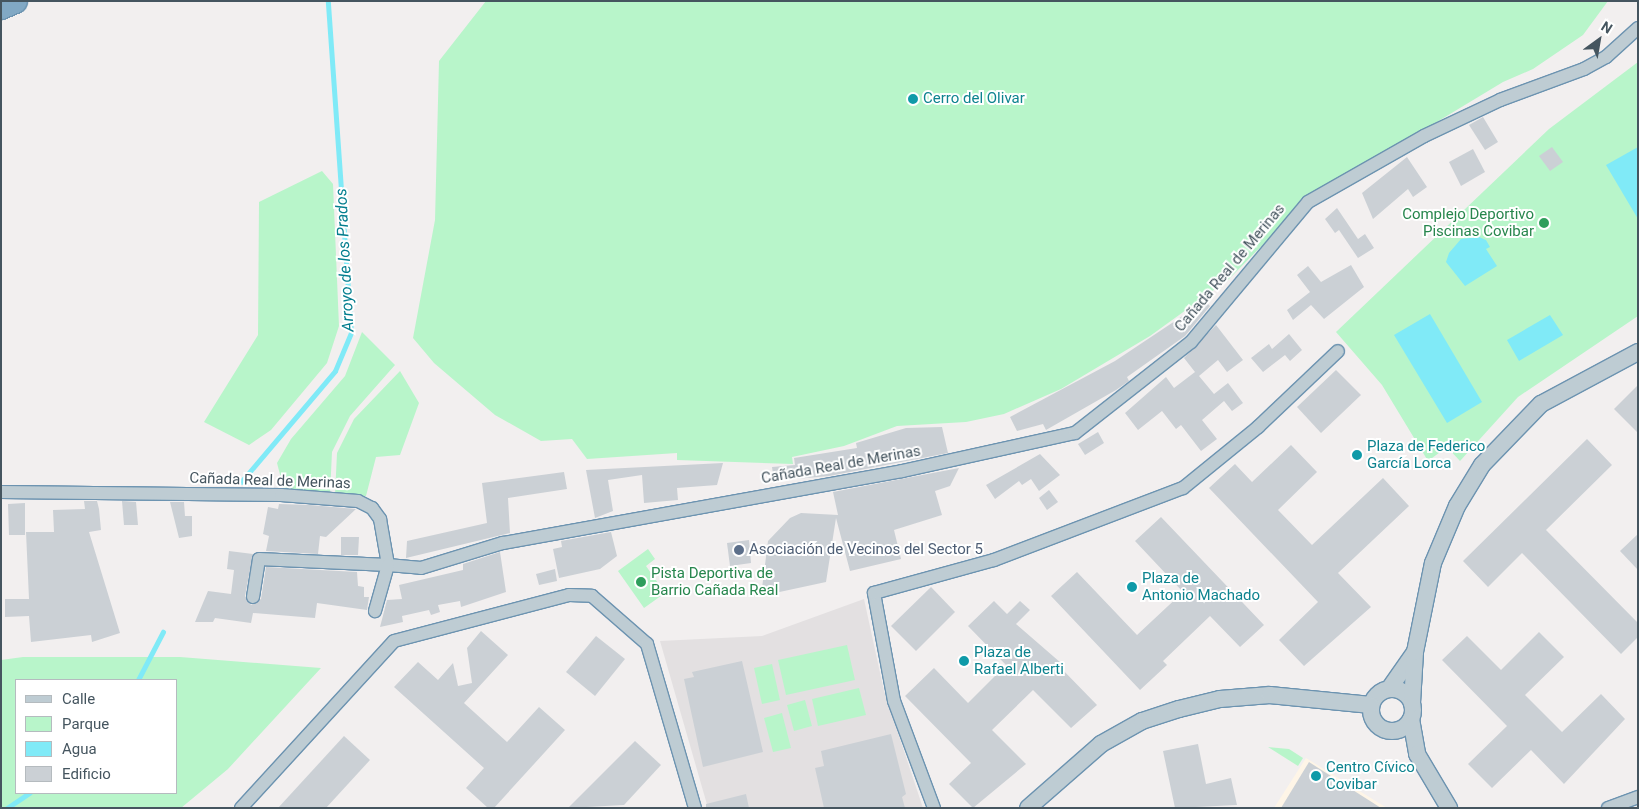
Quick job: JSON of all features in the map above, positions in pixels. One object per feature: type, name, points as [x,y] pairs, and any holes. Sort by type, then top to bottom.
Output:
[{"type":"highway","points":[[1,7],[15,1]]},
{"type":"street","name":"Cañada Real de Merinas","points":[[1,492],[281,496],[358,501],[372,508],[380,519],[388,565],[421,568],[503,543],[902,471],[1075,433],[1191,342],[1308,202],[1424,136],[1606,57],[1638,28]]},
{"type":"street","points":[[934,808],[894,701],[874,593],[994,560],[1183,488],[1258,427],[1338,351]]},
{"type":"street","points":[[1417,754],[1412,711],[1415,652],[1433,563],[1458,506],[1482,465],[1541,404],[1638,352]]},
{"type":"street","points":[[253,597],[259,559],[388,565],[375,611]]},
{"type":"street","points":[[241,808],[394,641],[569,595],[592,596],[647,644],[695,808]]},
{"type":"street","points":[[1028,808],[1101,744],[1142,721],[1179,709],[1270,695],[1371,705],[1389,689],[1415,652]]},
{"type":"street","points":[[1387,731],[1406,727],[1412,711],[1402,692],[1389,689]]},
{"type":"street","points":[[1371,705],[1373,721],[1417,754],[1448,806]]},
{"type":"street","points":[[1608,808],[1638,797]]},
{"type":"shaded area","points":[[864,599],[884,691],[923,808],[708,808],[660,641],[762,636]]},
{"type":"shaded area","name":"Centro Cívico Covibar","points":[[1306,758],[1387,808],[1274,808]]},
{"type":"green space","points":[[486,1],[1608,1],[1583,35],[1533,69],[1503,82],[1306,201],[1229,279],[1150,336],[1061,389],[1004,414],[966,422],[897,426],[844,446],[792,457],[793,464],[677,460],[677,453],[587,459],[572,439],[541,441],[495,415],[434,363],[413,338],[435,220],[439,61]]},
{"type":"green space","name":"Complejo Deportivo Piscinas Covibar","points":[[1638,62],[1638,316],[1518,397],[1460,461],[1447,447],[1428,461],[1382,385],[1336,332],[1549,129]]},
{"type":"green space","points":[[322,171],[333,184],[339,326],[327,363],[271,430],[249,445],[204,422],[258,335],[259,202]]},
{"type":"green space","points":[[362,332],[395,365],[350,416],[332,452],[330,494],[284,490],[277,463],[291,439],[345,376]]},
{"type":"green space","points":[[400,371],[419,403],[400,455],[376,457],[366,496],[335,495],[337,453],[354,419]]},
{"type":"green space","name":"Pista Deportiva de Barrio Cañada Real","points":[[648,549],[655,559],[646,566],[665,593],[644,608],[618,571]]},
{"type":"green space","points":[[847,645],[855,680],[786,695],[778,660]]},
{"type":"green space","points":[[23,657],[180,657],[321,668],[228,769],[181,808],[1,808],[1,660]]},
{"type":"green space","points":[[772,664],[780,700],[762,704],[754,668]]},
{"type":"green space","points":[[859,688],[866,715],[818,726],[812,699]]},
{"type":"green space","points":[[805,700],[812,726],[794,731],[787,705]]},
{"type":"green space","points":[[782,713],[791,748],[773,752],[764,718]]},
{"type":"green space","points":[[1268,747],[1289,749],[1303,758],[1298,766]]},
{"type":"water","points":[[1638,147],[1638,219],[1606,165]]},
{"type":"water","points":[[1479,237],[1486,240],[1490,247],[1486,249],[1497,266],[1465,286],[1446,262],[1449,253],[1461,239]]},
{"type":"water","points":[[1430,314],[1482,402],[1447,423],[1394,335]]},
{"type":"water","points":[[1550,315],[1563,335],[1519,361],[1507,340]]},
{"type":"building","points":[[1483,117],[1498,142],[1485,150],[1469,125]]},
{"type":"building","points":[[1552,147],[1563,162],[1550,171],[1539,156]]},
{"type":"building","points":[[1473,149],[1485,172],[1461,186],[1449,162]]},
{"type":"building","points":[[1407,157],[1427,187],[1413,197],[1408,189],[1373,219],[1362,193]]},
{"type":"building","points":[[1337,208],[1358,239],[1365,234],[1374,248],[1358,258],[1339,230],[1335,233],[1325,219]]},
{"type":"building","points":[[1351,265],[1364,287],[1324,319],[1311,305],[1293,320],[1287,310],[1310,292],[1297,275],[1308,266],[1321,282]]},
{"type":"building","points":[[1205,301],[1210,306],[1185,336],[1127,377],[1129,381],[1116,390],[1046,430],[1043,424],[1017,431],[1010,417],[1115,361]]},
{"type":"building","points":[[1216,325],[1243,360],[1227,372],[1218,360],[1199,376],[1214,394],[1228,383],[1243,403],[1232,411],[1224,401],[1202,420],[1217,439],[1201,451],[1181,425],[1176,429],[1162,411],[1138,430],[1125,413],[1166,377],[1174,388],[1195,372],[1184,358]]},
{"type":"building","points":[[1289,334],[1302,350],[1290,361],[1285,355],[1263,372],[1251,358],[1269,344],[1272,349]]},
{"type":"building","points":[[1336,370],[1361,395],[1321,433],[1297,407]]},
{"type":"building","points":[[1638,385],[1638,433],[1614,409]]},
{"type":"building","points":[[942,427],[948,453],[829,476],[774,481],[772,467],[795,465],[794,458],[857,448],[856,443],[906,428]]},
{"type":"building","points":[[1098,432],[1104,443],[1085,455],[1078,444]]},
{"type":"building","points":[[1587,439],[1612,465],[1546,530],[1638,623],[1638,637],[1621,654],[1522,553],[1488,587],[1463,561]]},
{"type":"building","points":[[1291,445],[1317,472],[1278,510],[1312,545],[1383,478],[1409,506],[1338,573],[1371,607],[1304,666],[1279,640],[1318,602],[1209,488],[1235,464],[1252,482]]},
{"type":"building","points":[[1040,454],[1060,475],[1039,491],[1031,479],[1022,485],[1019,481],[995,499],[986,485]]},
{"type":"building","points":[[723,463],[717,485],[677,488],[678,500],[644,503],[642,475],[608,480],[613,511],[595,518],[586,470]]},
{"type":"building","points":[[959,468],[950,486],[935,491],[942,515],[894,530],[901,559],[850,571],[836,518],[826,582],[761,596],[768,541],[790,518],[801,513],[838,515],[833,492]]},
{"type":"building","points":[[564,472],[567,489],[508,498],[510,533],[406,558],[407,541],[487,523],[482,483]]},
{"type":"building","points":[[1049,490],[1058,502],[1047,510],[1039,498]]},
{"type":"building","points":[[84,501],[97,501],[101,530],[89,532],[120,633],[92,642],[91,635],[31,642],[29,616],[5,617],[5,599],[29,599],[26,532],[54,532],[53,510],[85,509]]},
{"type":"building","points":[[122,501],[136,502],[138,525],[124,525]]},
{"type":"building","points":[[170,502],[184,502],[185,516],[192,516],[192,536],[179,538]]},
{"type":"building","points":[[25,503],[25,535],[9,535],[8,504]]},
{"type":"building","points":[[279,504],[356,509],[326,537],[320,536],[318,554],[266,551],[269,536],[263,534],[268,507],[278,509]]},
{"type":"building","points":[[1161,517],[1264,625],[1240,647],[1210,616],[1163,661],[1167,665],[1140,690],[1051,596],[1077,572],[1137,635],[1183,592],[1135,541]]},
{"type":"building","points":[[611,532],[617,556],[600,569],[559,578],[553,549],[562,547],[561,541]]},
{"type":"building","points":[[1638,534],[1638,570],[1620,551]]},
{"type":"building","points":[[341,537],[359,537],[358,555],[341,555]]},
{"type":"building","name":"Asociación de Vecinos del Sector 5","points":[[749,540],[751,563],[730,566],[727,543]]},
{"type":"building","points":[[229,551],[253,554],[245,596],[251,605],[261,599],[266,567],[357,572],[358,586],[364,587],[364,597],[369,597],[367,610],[317,603],[315,618],[253,613],[251,623],[215,618],[213,622],[195,622],[208,591],[231,594],[234,570],[227,569]]},
{"type":"building","points":[[500,552],[506,592],[461,607],[460,601],[438,605],[440,612],[431,615],[429,610],[402,616],[403,622],[380,627],[387,600],[402,599],[399,585],[463,570],[463,564]]},
{"type":"building","points":[[555,569],[557,581],[539,585],[536,574]]},
{"type":"building","points":[[931,587],[955,612],[916,651],[891,626]]},
{"type":"building","points":[[994,601],[1007,614],[1020,601],[1030,610],[1016,624],[1061,663],[1058,665],[1097,705],[1071,728],[1033,690],[992,730],[1026,764],[973,808],[949,784],[971,763],[905,696],[934,668],[968,703],[1006,665],[968,626]]},
{"type":"building","points":[[481,631],[508,655],[464,703],[507,742],[539,707],[565,730],[494,808],[488,808],[466,788],[484,768],[394,687],[418,662],[438,680],[453,663],[458,686],[472,683],[467,648]]},
{"type":"building","points":[[1539,632],[1564,657],[1525,695],[1562,732],[1601,694],[1625,719],[1564,784],[1531,750],[1492,788],[1468,764],[1507,726],[1442,660],[1467,636],[1501,670]]},
{"type":"building","points":[[596,636],[625,659],[595,696],[566,672]]},
{"type":"building","points":[[742,661],[763,752],[703,767],[684,679],[694,677],[692,672]]},
{"type":"building","points":[[891,734],[906,794],[902,797],[905,808],[824,808],[815,768],[824,766],[821,751]]},
{"type":"building","points":[[344,736],[370,760],[326,808],[278,808]]},
{"type":"building","points":[[635,741],[661,765],[624,805],[568,808]]},
{"type":"building","points":[[1198,744],[1206,784],[1231,778],[1237,805],[1175,808],[1163,751]]},
{"type":"building","name":"Centro Cívico Covibar","points":[[1309,762],[1381,808],[1281,808]]},
{"type":"building","points":[[746,794],[749,808],[706,808],[706,804]]},
{"type":"waterway","name":"Arroyo de los Prados","points":[[241,482],[335,371],[351,333],[328,1]]},
{"type":"waterway","name":"Arroyo de los Prados","points":[[139,679],[163,632]]},
{"type":"waterway","name":"Arroyo de los Prados","points":[[7,808],[28,794]]},
{"type":"place","name":"Cerro del Olivar","points":[[913,99]]},
{"type":"place","name":"Complejo Deportivo Piscinas Covibar","points":[[1544,223]]},
{"type":"place","name":"Plaza de Federico García Lorca","points":[[1357,455]]},
{"type":"place","name":"Asociación de Vecinos del Sector 5","points":[[739,550]]},
{"type":"place","name":"Pista Deportiva de Barrio Cañada Real","points":[[641,582]]},
{"type":"place","name":"Plaza de Antonio Machado","points":[[1132,587]]},
{"type":"place","name":"Plaza de Rafael Alberti","points":[[964,661]]},
{"type":"place","name":"Centro Cívico Covibar","points":[[1316,776]]}]
